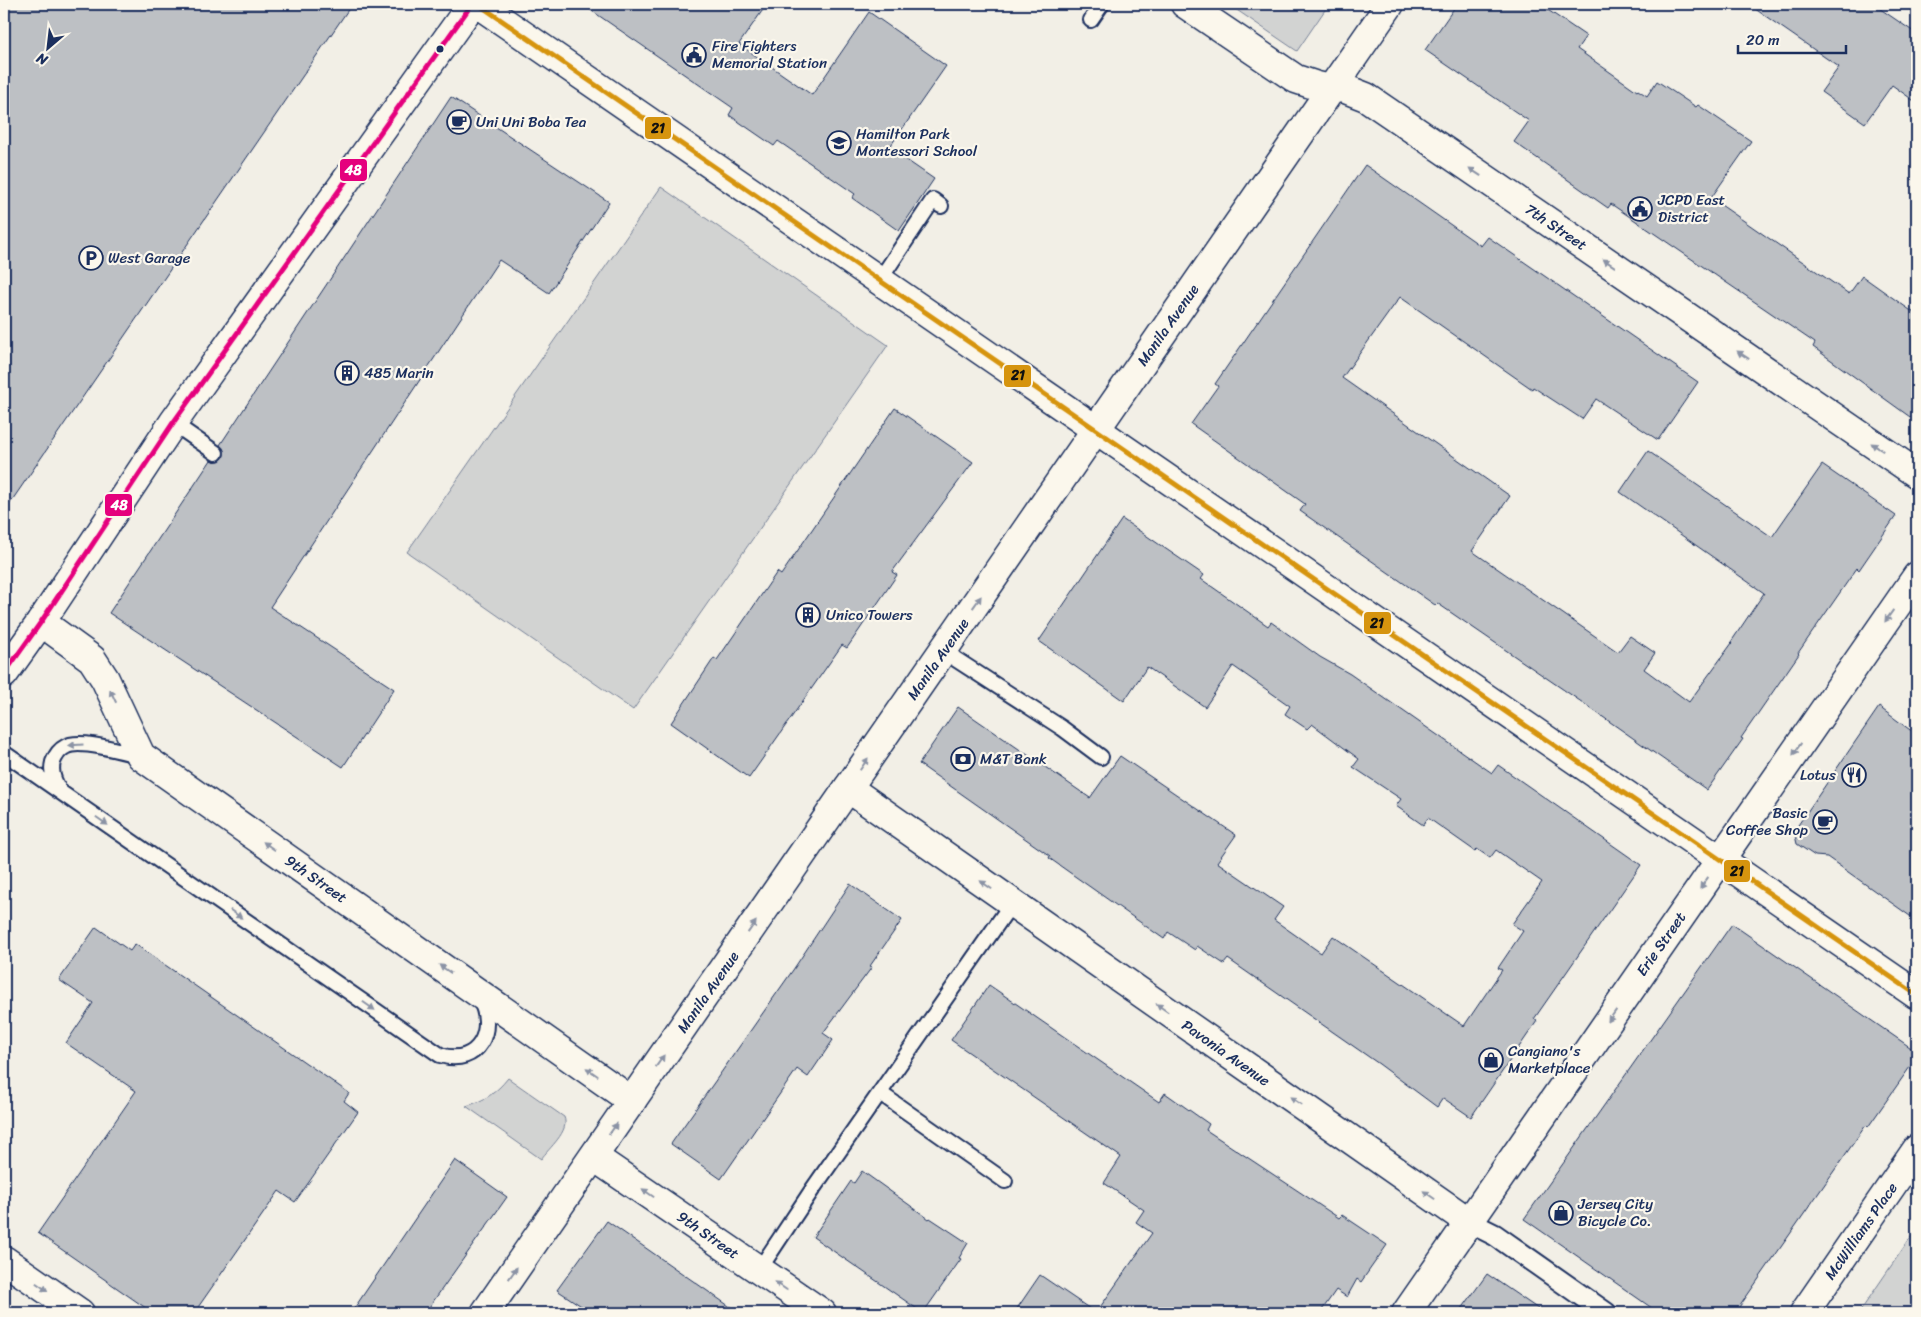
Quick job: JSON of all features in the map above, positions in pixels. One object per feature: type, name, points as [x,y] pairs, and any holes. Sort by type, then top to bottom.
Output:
[{"type":"street","points":[[4,674],[41,622],[173,423],[472,4]]},
{"type":"street","points":[[478,4],[1917,995]]},
{"type":"street","name":"7th Street","points":[[1185,4],[1296,79],[1307,84],[1343,88],[1366,97],[1917,474]]},
{"type":"street","name":"Manila Avenue","points":[[486,1313],[1390,4]]},
{"type":"street","name":"Erie Street","points":[[1406,1313],[1917,576]]},
{"type":"street","name":"9th Street","points":[[41,622],[92,659],[105,679],[141,756],[632,1101]]},
{"type":"street","name":"Pavonia Avenue","points":[[848,788],[1469,1222],[1495,1235],[1606,1313]]},
{"type":"street","name":"McWilliams Place","points":[[1804,1313],[1917,1149]]},
{"type":"street","name":"9th Street","points":[[594,1157],[822,1313]]},
{"type":"street","points":[[4,1260],[80,1313]]},
{"type":"lane","points":[[1091,20],[1102,4]]},
{"type":"lane","points":[[879,281],[933,200],[941,206]]},
{"type":"lane","points":[[173,423],[216,453]]},
{"type":"lane","points":[[943,651],[1062,728],[1101,756]]},
{"type":"lane","points":[[62,794],[52,775],[53,764],[65,746],[88,745],[141,756]]},
{"type":"lane","points":[[4,753],[440,1055],[450,1058],[469,1054],[482,1039],[486,1030],[485,1008],[472,988]]},
{"type":"lane","points":[[759,1270],[1012,903]]},
{"type":"lane","points":[[880,1093],[1005,1182]]},
{"type":"shaded area","points":[[1228,4],[1329,4],[1297,51]]},
{"type":"shaded area","points":[[661,187],[888,345],[633,710],[407,552]]},
{"type":"shaded area","points":[[508,1078],[564,1117],[564,1128],[561,1134],[541,1159],[466,1106],[489,1096]]},
{"type":"shaded area","points":[[1917,1228],[1917,1313],[1859,1313]]},
{"type":"building","name":"West Garage","points":[[4,4],[352,4],[4,512]]},
{"type":"building","points":[[582,4],[767,4],[739,44],[812,95],[869,12],[946,66],[889,148],[934,179],[899,231],[852,198],[855,194],[778,141],[774,146],[729,115],[733,108]]},
{"type":"building","points":[[1457,4],[1539,4],[1586,36],[1577,49],[1637,91],[1647,96],[1657,81],[1696,107],[1698,105],[1751,141],[1711,198],[1849,294],[1862,276],[1917,315],[1917,422],[1813,347],[1815,343],[1611,204],[1608,208],[1514,142],[1529,121],[1425,50]]},
{"type":"building","points":[[1748,4],[1873,4],[1917,34],[1917,103],[1892,85],[1865,123],[1821,92],[1839,67]]},
{"type":"building","name":"485 Marin","points":[[451,97],[609,202],[549,293],[499,260],[270,607],[394,689],[343,767],[109,613],[211,460],[219,461],[223,458],[224,450],[220,445]]},
{"type":"building","points":[[1365,165],[1481,246],[1488,237],[1698,382],[1658,440],[1596,399],[1582,419],[1533,387],[1532,389],[1400,297],[1342,378],[1510,496],[1472,551],[1618,652],[1630,636],[1655,653],[1644,669],[1689,702],[1732,643],[1764,593],[1620,492],[1648,451],[1772,537],[1822,465],[1896,516],[1798,653],[1741,738],[1743,739],[1707,790],[1583,703],[1437,603],[1435,605],[1300,511],[1305,504],[1191,424],[1218,386],[1215,384]]},
{"type":"building","name":"Unico Towers","points":[[895,408],[973,462],[892,572],[897,575],[847,648],[842,645],[749,778],[671,723],[714,658],[717,660],[777,572],[781,575]]},
{"type":"building","points":[[1122,519],[1204,575],[1201,579],[1268,626],[1271,622],[1320,657],[1350,674],[1492,773],[1498,765],[1641,865],[1534,1019],[1537,1021],[1471,1117],[1443,1098],[1437,1107],[1379,1064],[1228,959],[1224,964],[1197,946],[1195,950],[1168,932],[1164,939],[919,764],[958,707],[1090,798],[1120,756],[1236,835],[1217,862],[1283,907],[1274,920],[1321,953],[1333,936],[1464,1026],[1502,970],[1498,968],[1523,931],[1512,924],[1542,882],[1496,850],[1490,858],[1477,849],[1475,851],[1428,818],[1423,825],[1396,806],[1401,799],[1353,767],[1359,759],[1312,724],[1307,729],[1285,714],[1290,706],[1233,666],[1205,707],[1147,667],[1124,701],[1039,641]]},
{"type":"building","points":[[1879,707],[1917,735],[1917,921],[1827,857],[1815,856],[1797,844],[1794,831]]},
{"type":"building","points":[[850,884],[902,920],[870,966],[872,967],[823,1033],[833,1040],[808,1077],[797,1069],[721,1179],[671,1144],[793,970]]},
{"type":"building","points":[[1732,924],[1917,1052],[1917,1057],[1868,1127],[1866,1125],[1735,1313],[1659,1313],[1524,1219]]},
{"type":"building","points":[[96,927],[130,951],[135,944],[349,1093],[344,1101],[358,1112],[295,1202],[279,1191],[194,1313],[153,1313],[38,1233],[136,1091],[66,1043],[93,1003],[59,980]]},
{"type":"building","points":[[989,985],[1159,1102],[1165,1093],[1209,1124],[1206,1130],[1339,1218],[1342,1215],[1387,1245],[1361,1282],[1357,1279],[1347,1297],[1336,1290],[1320,1313],[1096,1313],[1152,1233],[1136,1222],[1144,1210],[1104,1183],[1121,1157],[951,1040]]},
{"type":"building","points":[[455,1160],[507,1197],[425,1313],[351,1313]]},
{"type":"building","points":[[862,1171],[929,1219],[968,1243],[959,1258],[961,1259],[923,1313],[813,1237],[851,1181],[854,1183]]},
{"type":"building","points":[[607,1221],[739,1313],[592,1313],[557,1290]]},
{"type":"building","points":[[1487,1274],[1544,1313],[1459,1313]]},
{"type":"building","points":[[1040,1275],[1096,1313],[1014,1313]]},
{"type":"transit line","name":"48","points":[[4,674],[41,622],[173,423],[472,4]]},
{"type":"transit line","name":"21","points":[[478,4],[1917,995]]},
{"type":"place","name":"Fire Fighters Memorial Station","points":[[694,55]]},
{"type":"place","name":"Uni Uni Boba Tea","points":[[459,122]]},
{"type":"place","name":"Hamilton Park Montessori School","points":[[839,143]]},
{"type":"place","name":"JCPD East District","points":[[1640,209]]},
{"type":"place","name":"West Garage","points":[[91,258]]},
{"type":"place","name":"485 Marin","points":[[347,373]]},
{"type":"place","name":"Unico Towers","points":[[808,615]]},
{"type":"place","name":"M&T Bank","points":[[963,759]]},
{"type":"place","name":"Lotus","points":[[1854,775]]},
{"type":"place","name":"Basic Coffee Shop","points":[[1825,822]]},
{"type":"place","name":"Cangiano's Marketplace","points":[[1491,1060]]},
{"type":"place","name":"Jersey City Bicycle Co.","points":[[1561,1213]]}]
